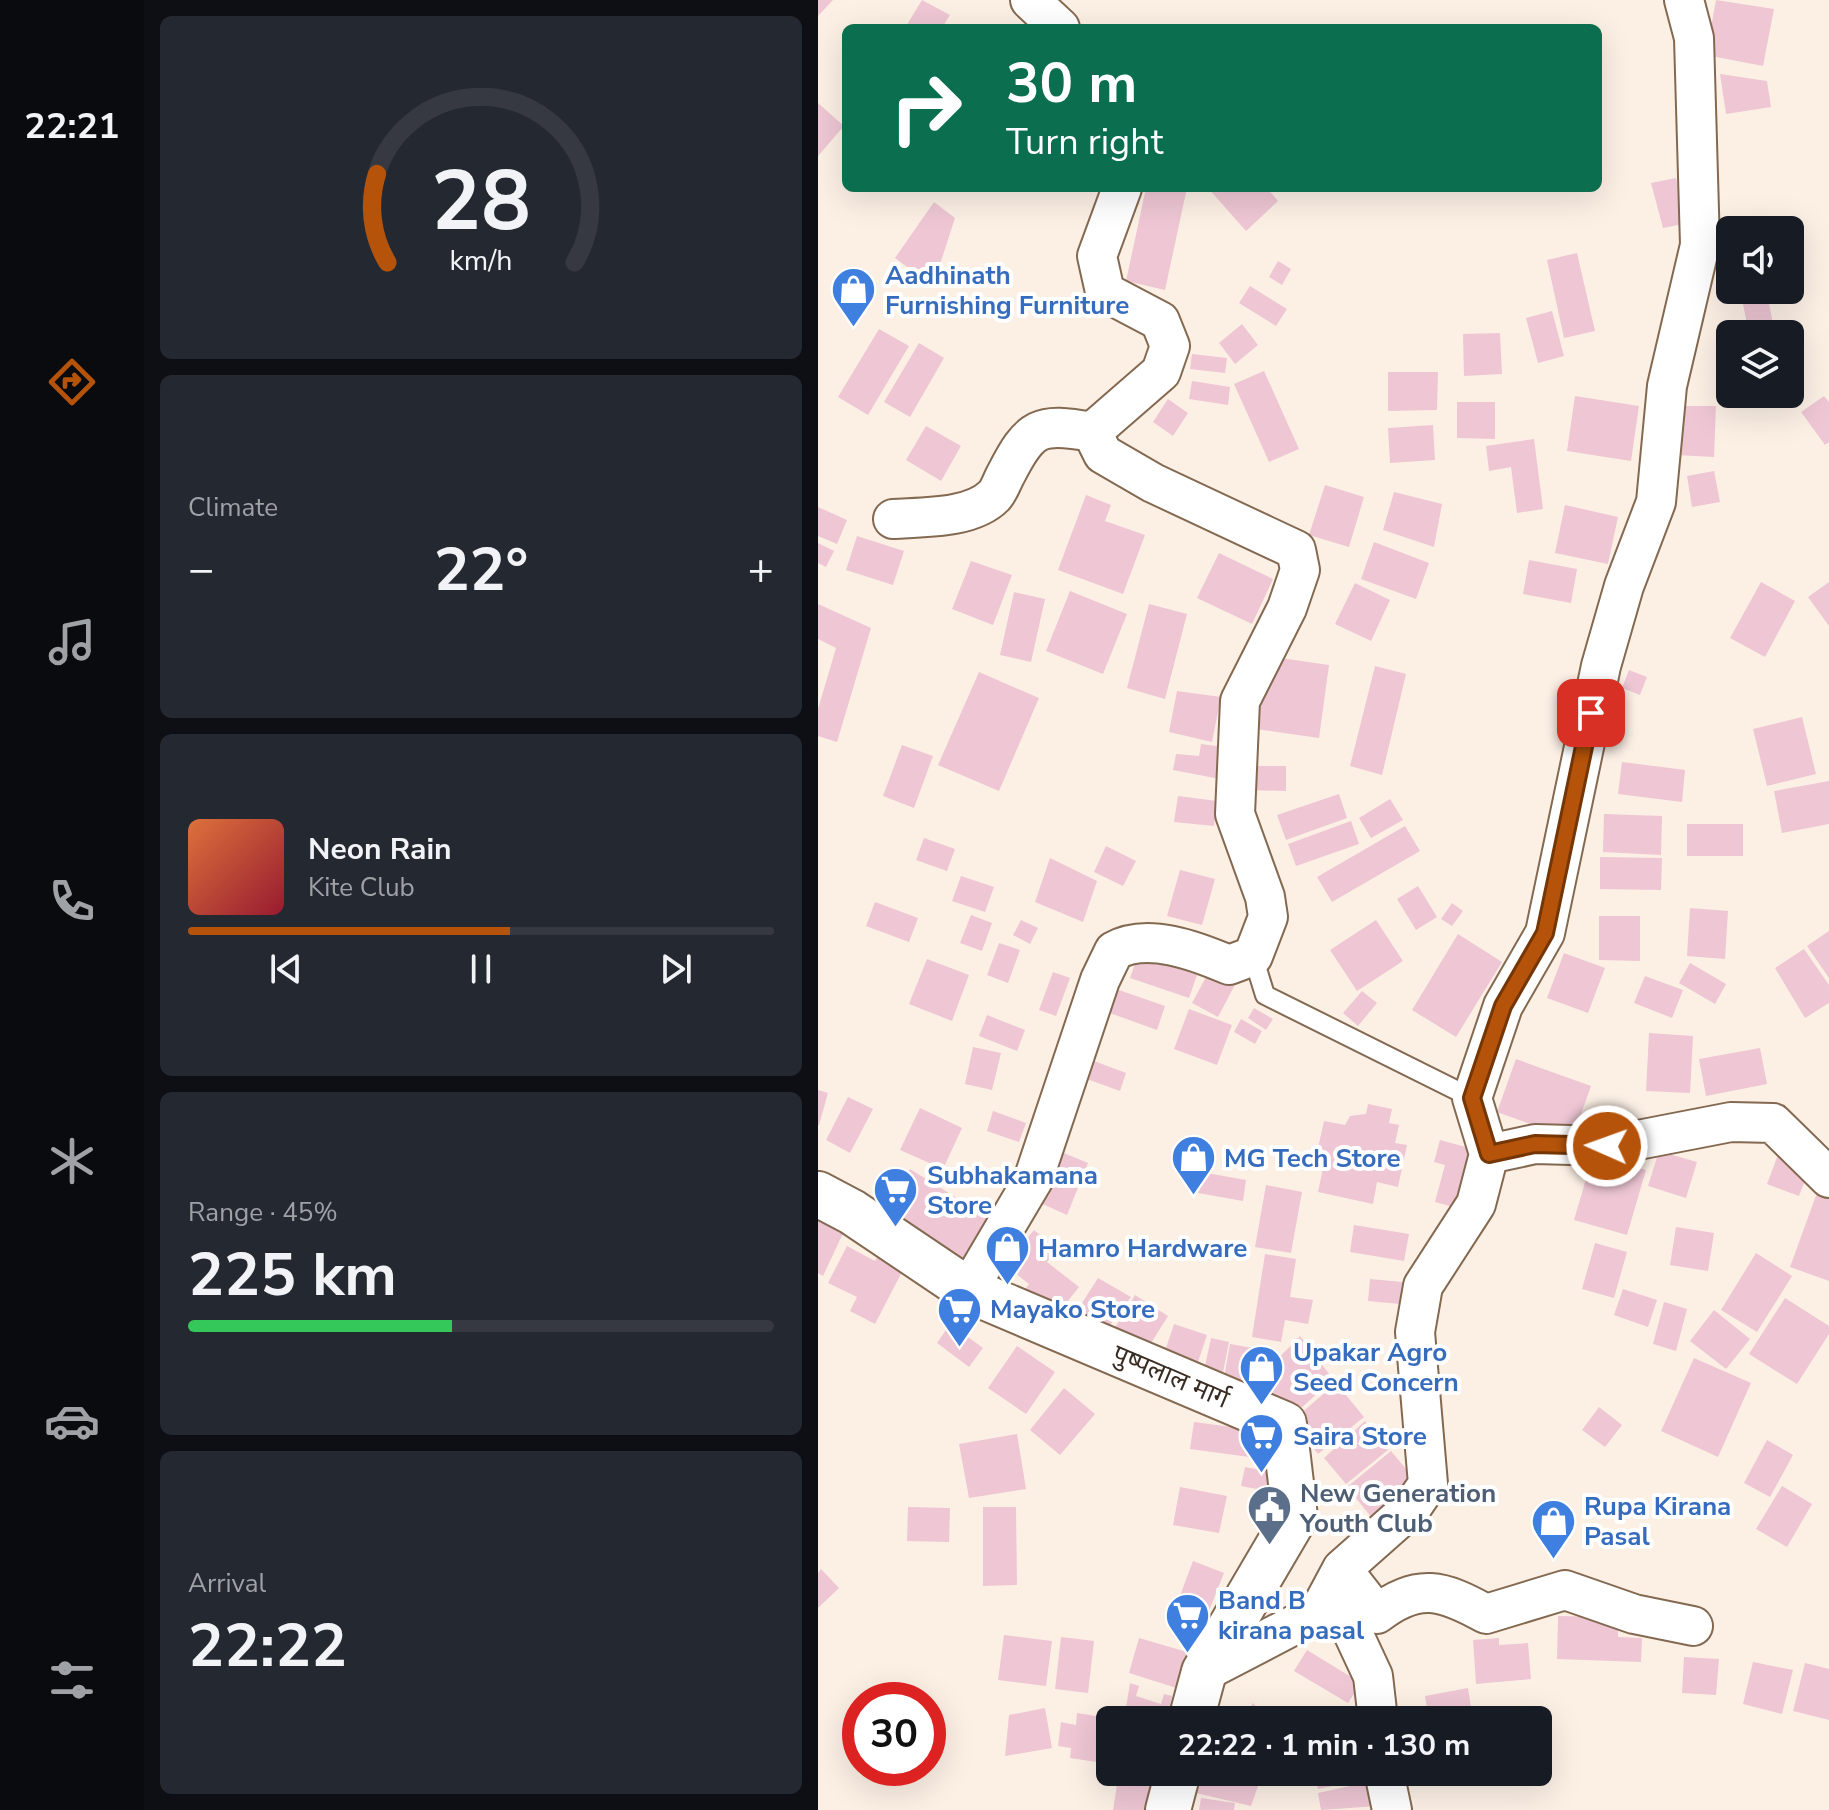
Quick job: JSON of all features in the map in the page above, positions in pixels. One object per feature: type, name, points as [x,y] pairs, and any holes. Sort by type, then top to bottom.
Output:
[{"type":"street","points":[[1030,0],[1056,24]]},
{"type":"street","points":[[1204,1672],[1319,1612],[1342,1569],[1412,1507],[1428,1484],[1415,1332],[1423,1286],[1476,1204],[1489,1154],[1472,1098],[1503,1006],[1545,933],[1601,666],[1624,586],[1656,502],[1667,386],[1700,245],[1694,38],[1684,0]]},
{"type":"street","points":[[1092,432],[1161,372],[1170,346],[1160,321],[1105,292],[1097,256],[1121,192]]},
{"type":"street","points":[[893,519],[970,510],[994,496],[1022,442],[1036,430],[1056,426],[1092,432]]},
{"type":"street","points":[[968,1290],[1033,1180],[1100,980],[1114,951],[1138,942],[1200,953],[1229,965],[1253,956],[1268,917],[1265,897],[1235,814],[1240,701],[1287,608],[1300,561],[1296,550],[1153,483],[1103,454],[1092,432]]},
{"type":"street","points":[[1489,1154],[1535,1144],[1607,1146],[1731,1122],[1773,1123],[1829,1178]]},
{"type":"street","name":"पुष्पलाल मार्ग","points":[[818,1194],[852,1212],[968,1290],[1284,1424],[1295,1517],[1204,1672],[1195,1706]]},
{"type":"street","points":[[1342,1569],[1377,1614],[1399,1597],[1426,1593],[1452,1595],[1486,1614],[1565,1590],[1634,1614],[1693,1626]]},
{"type":"street","points":[[1342,1569],[1346,1618],[1373,1676],[1376,1706]]},
{"type":"street","points":[[1168,1810],[1174,1786]]},
{"type":"street","points":[[1387,1786],[1392,1810]]},
{"type":"lane","points":[[1253,956],[1265,995],[1472,1098]]},
{"type":"building","points":[[818,0],[833,0],[818,16]]},
{"type":"building","points":[[922,0],[950,15],[944,24],[907,24]]},
{"type":"building","points":[[1716,0],[1774,9],[1763,66],[1706,55]]},
{"type":"building","points":[[1720,74],[1767,81],[1771,107],[1726,114]]},
{"type":"building","points":[[818,103],[842,124],[842,128],[818,156]]},
{"type":"building","points":[[1676,178],[1688,223],[1663,228],[1651,183]]},
{"type":"building","points":[[1145,192],[1186,192],[1165,290],[1126,281]]},
{"type":"building","points":[[1212,192],[1270,192],[1278,201],[1246,231]]},
{"type":"building","points":[[934,202],[955,218],[933,286],[895,258]]},
{"type":"building","points":[[1577,253],[1595,331],[1564,338],[1547,260]]},
{"type":"building","points":[[1278,261],[1291,269],[1282,285],[1269,277]]},
{"type":"building","points":[[1250,286],[1287,309],[1276,326],[1239,303]]},
{"type":"building","points":[[1743,304],[1769,304],[1772,320],[1746,320]]},
{"type":"building","points":[[1552,311],[1564,356],[1538,363],[1526,318]]},
{"type":"building","points":[[1242,324],[1258,345],[1235,364],[1219,343]]},
{"type":"building","points":[[879,329],[909,346],[868,415],[838,397]]},
{"type":"building","points":[[1500,333],[1502,374],[1464,376],[1463,334]]},
{"type":"building","points":[[919,343],[944,358],[910,417],[884,402]]},
{"type":"building","points":[[1192,354],[1227,358],[1225,373],[1190,369]]},
{"type":"building","points":[[1264,371],[1299,449],[1269,462],[1234,384]]},
{"type":"building","points":[[1388,372],[1438,372],[1437,410],[1388,411]]},
{"type":"building","points":[[1192,381],[1230,387],[1228,405],[1189,399]]},
{"type":"building","points":[[1575,396],[1639,406],[1631,461],[1567,451]]},
{"type":"building","points":[[1824,396],[1829,402],[1829,442],[1825,445],[1801,412]]},
{"type":"building","points":[[1168,399],[1188,413],[1173,436],[1153,422]]},
{"type":"building","points":[[1457,402],[1495,402],[1495,439],[1457,438]]},
{"type":"building","points":[[1677,406],[1716,406],[1714,457],[1676,455]]},
{"type":"building","points":[[1433,425],[1435,460],[1390,463],[1388,428]]},
{"type":"building","points":[[926,426],[961,446],[941,481],[906,460]]},
{"type":"building","points":[[1534,439],[1543,509],[1517,513],[1511,467],[1489,471],[1486,446]]},
{"type":"building","points":[[1714,471],[1720,502],[1692,507],[1687,476]]},
{"type":"building","points":[[1325,485],[1364,497],[1349,547],[1309,535]]},
{"type":"building","points":[[1394,492],[1442,504],[1434,547],[1383,530]]},
{"type":"building","points":[[1086,495],[1111,505],[1105,521],[1145,535],[1123,594],[1058,570]]},
{"type":"building","points":[[1565,505],[1618,517],[1608,564],[1555,553]]},
{"type":"building","points":[[818,507],[847,520],[837,544],[818,536]]},
{"type":"building","points":[[857,536],[904,551],[893,585],[846,570]]},
{"type":"building","points":[[1374,542],[1429,563],[1416,599],[1361,579]]},
{"type":"building","points":[[818,543],[834,551],[826,567],[818,563]]},
{"type":"building","points":[[1219,553],[1273,579],[1252,624],[1197,598]]},
{"type":"building","points":[[1529,560],[1577,569],[1571,603],[1523,594]]},
{"type":"building","points":[[971,561],[1012,575],[993,625],[952,609]]},
{"type":"building","points":[[1761,582],[1795,601],[1765,657],[1730,638]]},
{"type":"building","points":[[1829,582],[1829,626],[1808,597]]},
{"type":"building","points":[[1355,583],[1390,600],[1371,641],[1335,624]]},
{"type":"building","points":[[1070,591],[1127,614],[1103,674],[1046,651]]},
{"type":"building","points":[[1014,592],[1045,599],[1031,662],[1000,655]]},
{"type":"building","points":[[818,604],[871,628],[837,742],[818,736],[818,709],[836,648],[818,639]]},
{"type":"building","points":[[1149,604],[1187,614],[1165,699],[1127,688]]},
{"type":"building","points":[[1266,656],[1329,665],[1319,738],[1256,729]]},
{"type":"building","points":[[1375,666],[1406,674],[1382,775],[1350,766]]},
{"type":"building","points":[[1629,670],[1647,677],[1640,695],[1622,688]]},
{"type":"building","points":[[979,672],[1039,698],[999,791],[938,765]]},
{"type":"building","points":[[1177,691],[1221,697],[1212,742],[1169,732]]},
{"type":"building","points":[[1802,717],[1816,774],[1767,786],[1753,729]]},
{"type":"building","points":[[1201,744],[1224,747],[1220,779],[1173,770],[1176,754],[1199,756]]},
{"type":"building","points":[[902,745],[933,756],[914,808],[883,796]]},
{"type":"building","points":[[1622,762],[1685,770],[1682,802],[1618,794]]},
{"type":"building","points":[[1246,766],[1286,766],[1286,791],[1246,790]]},
{"type":"building","points":[[1829,781],[1829,824],[1782,833],[1774,791]]},
{"type":"building","points":[[1339,794],[1347,818],[1286,840],[1277,815]]},
{"type":"building","points":[[1178,796],[1217,801],[1214,826],[1174,822]]},
{"type":"building","points":[[1390,799],[1403,820],[1371,838],[1359,818]]},
{"type":"building","points":[[1604,814],[1662,816],[1661,855],[1603,852]]},
{"type":"building","points":[[1351,821],[1359,844],[1296,866],[1288,844]]},
{"type":"building","points":[[1687,824],[1743,824],[1743,856],[1687,856]]},
{"type":"building","points":[[1405,826],[1420,851],[1332,902],[1317,877]]},
{"type":"building","points":[[924,838],[955,849],[947,871],[916,860]]},
{"type":"building","points":[[1106,846],[1136,861],[1123,886],[1094,872]]},
{"type":"building","points":[[1600,857],[1662,858],[1661,890],[1600,889]]},
{"type":"building","points":[[1050,858],[1097,881],[1083,922],[1035,902]]},
{"type":"building","points":[[1180,870],[1215,879],[1202,925],[1167,916]]},
{"type":"building","points":[[961,876],[994,887],[985,912],[952,901]]},
{"type":"building","points":[[1418,886],[1437,917],[1416,930],[1397,899]]},
{"type":"building","points":[[875,902],[918,918],[909,942],[866,926]]},
{"type":"building","points":[[1452,903],[1463,911],[1452,926],[1441,919]]},
{"type":"building","points":[[1690,908],[1728,911],[1725,959],[1687,956]]},
{"type":"building","points":[[971,915],[992,923],[982,951],[960,943]]},
{"type":"building","points":[[1599,916],[1640,916],[1640,961],[1599,960]]},
{"type":"building","points":[[1021,920],[1038,928],[1030,944],[1013,935]]},
{"type":"building","points":[[1376,920],[1403,961],[1357,991],[1330,950]]},
{"type":"building","points":[[1829,931],[1829,978],[1807,946]]},
{"type":"building","points":[[1458,934],[1502,962],[1456,1037],[1412,1010]]},
{"type":"building","points":[[999,943],[1020,950],[1008,983],[987,975]]},
{"type":"building","points":[[1804,949],[1829,985],[1829,1003],[1805,1018],[1775,968]]},
{"type":"building","points":[[1564,953],[1605,968],[1588,1013],[1547,998]]},
{"type":"building","points":[[1138,955],[1197,975],[1189,998],[1130,978]]},
{"type":"building","points":[[927,959],[969,975],[952,1021],[909,1004]]},
{"type":"building","points":[[1214,962],[1240,975],[1218,1017],[1192,1003]]},
{"type":"building","points":[[1690,963],[1726,984],[1715,1004],[1679,983]]},
{"type":"building","points":[[1053,972],[1070,978],[1056,1016],[1039,1010]]},
{"type":"building","points":[[1645,976],[1683,990],[1672,1018],[1634,1003]]},
{"type":"building","points":[[1116,989],[1165,1006],[1157,1030],[1107,1012]]},
{"type":"building","points":[[1362,991],[1377,1003],[1358,1026],[1343,1013]]},
{"type":"building","points":[[1254,1008],[1273,1019],[1266,1030],[1248,1018]]},
{"type":"building","points":[[1189,1009],[1232,1025],[1217,1065],[1174,1049]]},
{"type":"building","points":[[987,1015],[1025,1030],[1017,1051],[979,1036]]},
{"type":"building","points":[[1241,1019],[1262,1031],[1255,1044],[1234,1032]]},
{"type":"building","points":[[1649,1033],[1693,1036],[1690,1093],[1646,1091]]},
{"type":"building","points":[[973,1047],[1001,1053],[992,1090],[965,1084]]},
{"type":"building","points":[[1760,1048],[1767,1084],[1706,1096],[1699,1059]]},
{"type":"building","points":[[1516,1059],[1591,1086],[1572,1139],[1497,1112]]},
{"type":"building","points":[[1094,1061],[1126,1073],[1120,1091],[1087,1079]]},
{"type":"building","points":[[818,1090],[828,1093],[819,1125],[818,1125]]},
{"type":"building","points":[[848,1097],[873,1109],[850,1153],[826,1140]]},
{"type":"building","points":[[1368,1104],[1392,1109],[1389,1123],[1399,1125],[1395,1143],[1407,1145],[1398,1187],[1377,1182],[1373,1204],[1318,1192],[1323,1168],[1314,1166],[1324,1121],[1345,1125],[1350,1116],[1366,1114]]},
{"type":"building","points":[[920,1108],[962,1128],[943,1169],[900,1150]]},
{"type":"building","points":[[993,1111],[1026,1123],[1019,1142],[987,1131]]},
{"type":"building","points":[[1440,1140],[1473,1149],[1457,1208],[1435,1202],[1445,1165],[1434,1162]]},
{"type":"building","points":[[1059,1151],[1088,1163],[1067,1215],[1038,1202]]},
{"type":"building","points":[[1659,1151],[1697,1162],[1686,1198],[1648,1186]]},
{"type":"building","points":[[1779,1152],[1811,1165],[1799,1196],[1767,1184]]},
{"type":"building","points":[[1593,1155],[1646,1170],[1627,1235],[1574,1220]]},
{"type":"building","points":[[910,1169],[999,1224],[973,1267],[885,1213]]},
{"type":"building","points":[[1201,1172],[1246,1180],[1243,1201],[1198,1193]]},
{"type":"building","points":[[1266,1185],[1302,1192],[1291,1253],[1255,1247]]},
{"type":"building","points":[[1818,1190],[1829,1194],[1829,1281],[1790,1267]]},
{"type":"building","points":[[818,1213],[846,1227],[823,1276],[818,1273]]},
{"type":"building","points":[[1354,1225],[1409,1234],[1404,1261],[1350,1252]]},
{"type":"building","points":[[1676,1227],[1714,1233],[1708,1271],[1670,1265]]},
{"type":"building","points":[[1034,1230],[1057,1249],[1047,1262],[1079,1287],[1056,1316],[1024,1291],[1029,1284],[1005,1265]]},
{"type":"building","points":[[1595,1243],[1627,1252],[1614,1298],[1582,1289]]},
{"type":"building","points":[[847,1246],[875,1261],[880,1253],[905,1266],[875,1324],[850,1311],[857,1297],[828,1283]]},
{"type":"building","points":[[1756,1253],[1792,1276],[1757,1332],[1721,1310]]},
{"type":"building","points":[[1265,1254],[1296,1259],[1290,1297],[1313,1300],[1308,1324],[1285,1320],[1281,1342],[1252,1337]]},
{"type":"building","points":[[1098,1278],[1131,1297],[1104,1333],[1075,1314]]},
{"type":"building","points":[[1370,1279],[1413,1283],[1411,1305],[1368,1301]]},
{"type":"building","points":[[1623,1289],[1657,1300],[1648,1327],[1614,1315]]},
{"type":"building","points":[[1135,1295],[1168,1316],[1141,1359],[1108,1339]]},
{"type":"building","points":[[1785,1298],[1829,1326],[1829,1334],[1797,1384],[1749,1354]]},
{"type":"building","points":[[1664,1302],[1687,1309],[1676,1351],[1653,1344]]},
{"type":"building","points":[[1714,1310],[1750,1339],[1726,1369],[1690,1341]]},
{"type":"building","points":[[950,1324],[983,1348],[969,1367],[937,1343]]},
{"type":"building","points":[[1174,1324],[1207,1335],[1193,1377],[1160,1366]]},
{"type":"building","points":[[1300,1336],[1333,1379],[1287,1421],[1253,1384]]},
{"type":"building","points":[[1211,1338],[1229,1342],[1220,1388],[1201,1385]]},
{"type":"building","points":[[1230,1344],[1258,1349],[1250,1394],[1222,1389]]},
{"type":"building","points":[[1017,1346],[1055,1372],[1026,1414],[988,1388]]},
{"type":"building","points":[[1694,1358],[1751,1383],[1718,1457],[1661,1431]]},
{"type":"building","points":[[1336,1383],[1364,1417],[1318,1454],[1292,1421]]},
{"type":"building","points":[[1064,1388],[1095,1414],[1060,1455],[1030,1430]]},
{"type":"building","points":[[1599,1407],[1622,1425],[1605,1447],[1582,1430]]},
{"type":"building","points":[[1365,1421],[1388,1450],[1346,1484],[1324,1458]]},
{"type":"building","points":[[1194,1422],[1275,1433],[1272,1460],[1190,1449]]},
{"type":"building","points":[[1017,1434],[1026,1489],[969,1498],[959,1444]]},
{"type":"building","points":[[1767,1440],[1793,1455],[1770,1497],[1744,1483]]},
{"type":"building","points":[[1391,1451],[1416,1481],[1372,1518],[1347,1487]]},
{"type":"building","points":[[1245,1467],[1271,1472],[1267,1491],[1241,1486]]},
{"type":"building","points":[[1782,1486],[1812,1504],[1787,1547],[1756,1529]]},
{"type":"building","points":[[1180,1487],[1227,1496],[1219,1533],[1173,1525]]},
{"type":"building","points":[[908,1507],[950,1508],[949,1542],[907,1541]]},
{"type":"building","points":[[983,1507],[1016,1507],[1017,1585],[983,1586]]},
{"type":"building","points":[[1193,1561],[1224,1573],[1201,1631],[1184,1624],[1191,1606],[1178,1601]]},
{"type":"building","points":[[821,1569],[839,1588],[818,1608],[818,1573]]},
{"type":"building","points":[[1558,1616],[1618,1617],[1618,1637],[1642,1638],[1641,1662],[1557,1659]]},
{"type":"building","points":[[1004,1635],[1052,1641],[1046,1686],[998,1680]]},
{"type":"building","points":[[1061,1637],[1094,1641],[1088,1693],[1055,1689]]},
{"type":"building","points":[[1139,1638],[1194,1654],[1183,1690],[1129,1673]]},
{"type":"building","points":[[1499,1638],[1499,1645],[1528,1643],[1531,1679],[1476,1684],[1473,1640]]},
{"type":"building","points":[[1307,1650],[1361,1683],[1348,1703],[1294,1671]]},
{"type":"building","points":[[1684,1657],[1719,1659],[1716,1695],[1682,1693]]},
{"type":"building","points":[[1753,1662],[1793,1670],[1782,1714],[1743,1704]]},
{"type":"building","points":[[1805,1663],[1829,1669],[1829,1720],[1793,1711]]},
{"type":"building","points":[[1130,1683],[1139,1686],[1136,1696],[1161,1704],[1164,1694],[1172,1696],[1170,1706],[1126,1706]]},
{"type":"building","points":[[1468,1688],[1471,1706],[1427,1706],[1425,1696]]},
{"type":"building","points":[[1045,1708],[1052,1748],[1005,1756],[1009,1715]]},
{"type":"building","points":[[1077,1713],[1096,1716],[1096,1762],[1070,1758],[1071,1748],[1058,1746],[1061,1722],[1076,1725]]},
{"type":"building","points":[[1117,1786],[1151,1786],[1147,1810],[1113,1810]]},
{"type":"building","points":[[1198,1786],[1258,1786],[1251,1806],[1196,1793]]},
{"type":"building","points":[[1350,1786],[1374,1786],[1377,1806],[1321,1810],[1318,1793]]},
{"type":"building","points":[[1201,1798],[1235,1803],[1234,1810],[1199,1810]]},
{"type":"place","name":"Aadhinath Furnishing Furniture","points":[[854,329]]},
{"type":"place","name":"MG Tech Store","points":[[1193,1197]]},
{"type":"place","name":"Subhakamana Store","points":[[896,1229]]},
{"type":"place","name":"Hamro Hardware","points":[[1007,1287]]},
{"type":"place","name":"Mayako Store","points":[[959,1348]]},
{"type":"place","name":"Upakar Agro Seed Concern","points":[[1262,1406]]},
{"type":"place","name":"Saira Store","points":[[1262,1475]]},
{"type":"place","name":"New Generation Youth Club","points":[[1269,1547]]},
{"type":"place","name":"Rupa Kirana Pasal","points":[[1553,1560]]},
{"type":"place","name":"Band B kirana pasal","points":[[1187,1654]]},
{"type":"route","points":[[1591,713],[1545,933],[1503,1006],[1472,1098],[1489,1154],[1535,1144],[1607,1146]]}]
